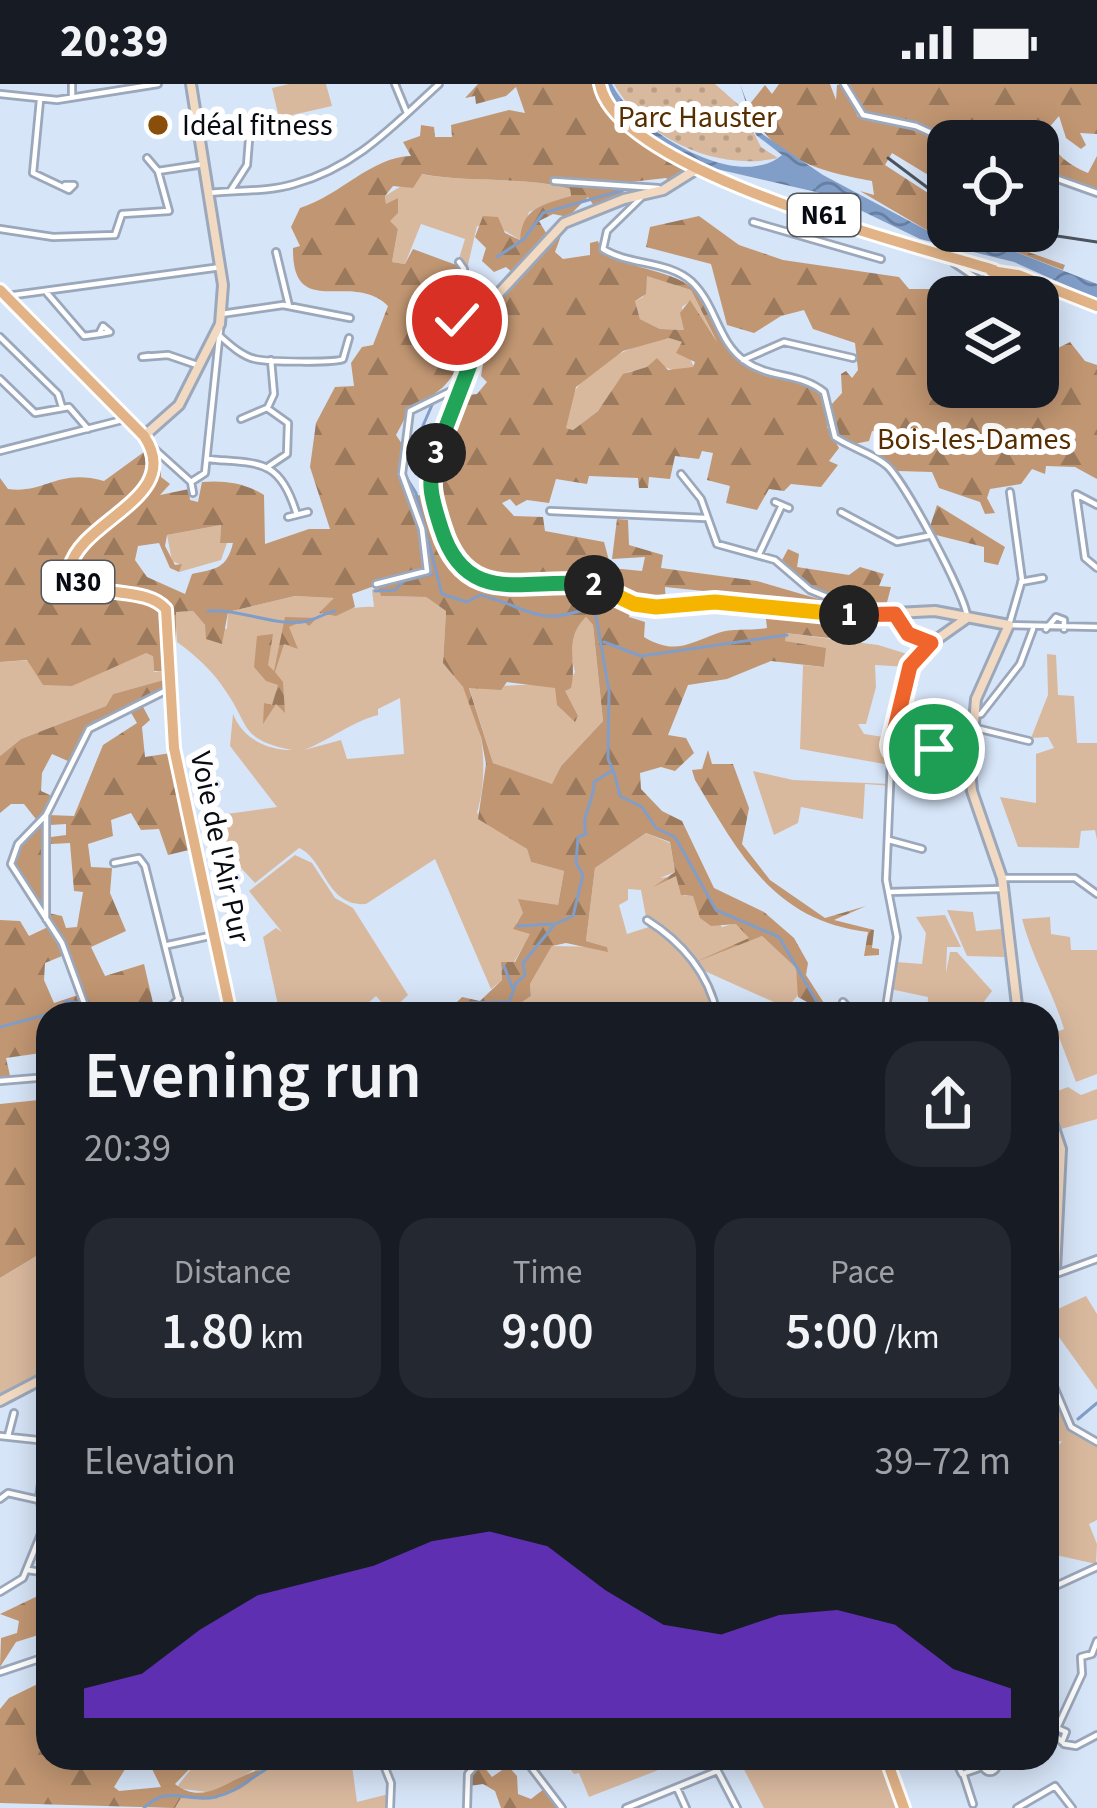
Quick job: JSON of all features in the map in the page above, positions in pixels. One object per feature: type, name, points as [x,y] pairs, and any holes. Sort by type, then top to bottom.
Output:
[{"type":"main road","name":"N61","points":[[600,84],[615,116],[695,170],[954,259],[988,276]]},
{"type":"main road","points":[[2,292],[147,441]]},
{"type":"main road","name":"N61","points":[[1059,295],[1097,305]]},
{"type":"main road","name":"N30","points":[[147,441],[155,463],[149,482],[79,548],[70,567],[86,585],[152,597],[165,607],[172,688]]},
{"type":"main road","name":"Voie de l'Air Pur","points":[[172,688],[174,748],[228,1002]]},
{"type":"main road","points":[[890,1770],[904,1808]]},
{"type":"street","points":[[72,84],[72,97]]},
{"type":"street","points":[[0,94],[87,97],[158,84]]},
{"type":"street","points":[[191,84],[220,267],[221,337],[205,473],[191,482]]},
{"type":"street","points":[[394,84],[407,113]]},
{"type":"street","points":[[209,193],[289,185],[319,175],[367,152],[439,84]]},
{"type":"street","points":[[844,84],[863,115],[927,131]]},
{"type":"street","points":[[40,98],[33,173],[41,181],[64,184]]},
{"type":"street","points":[[231,190],[248,165],[250,127]]},
{"type":"street","points":[[0,229],[52,237],[107,236],[117,233],[122,214],[169,211],[158,171],[147,158]]},
{"type":"street","points":[[158,171],[204,164]]},
{"type":"street","points":[[695,170],[663,190],[563,224],[503,282],[477,331],[471,362],[429,473],[429,490],[446,545],[468,574],[511,586],[599,585],[634,604],[656,607],[715,602],[836,614],[967,618],[1033,628],[1046,628],[1056,617],[1064,620],[1064,629],[1097,627]]},
{"type":"street","points":[[1059,179],[1097,193]]},
{"type":"street","points":[[554,182],[663,190]]},
{"type":"street","points":[[646,194],[607,231],[603,249],[688,279],[743,360],[820,389],[835,437],[893,471],[964,596],[967,618]]},
{"type":"street","points":[[810,237],[818,213]]},
{"type":"street","points":[[753,221],[881,259]]},
{"type":"street","points":[[276,252],[289,306]]},
{"type":"street","points":[[459,262],[464,269],[456,325],[477,331]]},
{"type":"street","points":[[2,292],[47,293],[220,267]]},
{"type":"street","points":[[47,293],[84,336],[99,334]]},
{"type":"street","points":[[220,319],[289,306],[350,318]]},
{"type":"street","points":[[193,494],[191,482],[147,441],[178,406],[220,319]]},
{"type":"street","points":[[221,337],[244,355],[339,363],[350,338]]},
{"type":"street","points":[[0,338],[58,394],[62,407]]},
{"type":"street","points":[[743,360],[784,342],[853,358]]},
{"type":"street","points":[[149,356],[168,355],[197,365]]},
{"type":"street","points":[[241,419],[267,408],[274,394],[272,360]]},
{"type":"street","points":[[0,379],[34,412],[69,407],[88,429]]},
{"type":"street","points":[[376,584],[427,571],[422,529],[402,474],[410,411],[459,387]]},
{"type":"street","points":[[267,408],[292,433],[287,454],[268,466]]},
{"type":"street","points":[[0,452],[126,418]]},
{"type":"street","points":[[206,460],[268,466],[287,483],[296,512]]},
{"type":"street","points":[[681,474],[698,494],[716,544],[759,554],[810,590],[902,616]]},
{"type":"street","points":[[1010,492],[1021,582],[975,715],[972,791],[1001,884],[1016,1002]]},
{"type":"street","points":[[1097,505],[1076,494],[1085,558],[1097,568]]},
{"type":"street","points":[[759,554],[782,505]]},
{"type":"street","points":[[550,511],[705,518]]},
{"type":"street","points":[[288,518],[308,512]]},
{"type":"street","points":[[841,512],[897,542],[928,536]]},
{"type":"street","points":[[1021,582],[1043,578]]},
{"type":"street","points":[[902,616],[908,634],[932,643]]},
{"type":"street","points":[[887,1002],[897,937],[889,892],[892,749],[910,666],[967,618]]},
{"type":"street","points":[[975,715],[1020,664],[1033,628]]},
{"type":"street","points":[[84,1002],[62,943],[10,859],[46,815],[91,725],[172,688]]},
{"type":"street","points":[[974,728],[1029,741]]},
{"type":"street","points":[[892,749],[935,746]]},
{"type":"street","points":[[46,815],[46,919]]},
{"type":"street","points":[[889,840],[922,849]]},
{"type":"street","points":[[114,863],[142,861],[180,1002]]},
{"type":"street","points":[[889,892],[1075,878],[1097,895]]},
{"type":"street","points":[[646,920],[671,937],[707,977],[713,1002]]},
{"type":"street","points":[[168,945],[214,935]]},
{"type":"street","points":[[176,1002],[179,999]]},
{"type":"street","points":[[0,1081],[36,1078]]},
{"type":"street","points":[[1059,1274],[1097,1259]]},
{"type":"street","points":[[0,1401],[36,1382]]},
{"type":"street","points":[[1059,1398],[1071,1427],[1097,1442]]},
{"type":"street","points":[[14,1413],[4,1436],[36,1440]]},
{"type":"street","points":[[0,1489],[36,1499]]},
{"type":"street","points":[[0,1499],[8,1492]]},
{"type":"street","points":[[0,1592],[28,1570],[36,1554]]},
{"type":"street","points":[[1059,1584],[1095,1568],[1097,1579]]},
{"type":"street","points":[[28,1570],[36,1572]]},
{"type":"street","points":[[1059,1724],[1082,1674],[1081,1657],[1092,1654],[1097,1641]]},
{"type":"street","points":[[0,1672],[36,1660]]},
{"type":"street","points":[[1059,1739],[1076,1746],[1097,1735]]},
{"type":"street","points":[[386,1770],[391,1783],[390,1808]]},
{"type":"street","points":[[467,1808],[472,1770]]},
{"type":"street","points":[[533,1770],[562,1808]]},
{"type":"street","points":[[962,1770],[973,1804]]},
{"type":"street","points":[[964,1774],[974,1770]]},
{"type":"street","points":[[631,1807],[717,1772],[737,1808]]},
{"type":"street","points":[[1016,1808],[1055,1786],[1072,1808]]},
{"type":"street","points":[[677,1788],[686,1808]]},
{"type":"green space","points":[[326,84],[332,106],[279,118],[272,88]]},
{"type":"green space","points":[[478,84],[595,84],[619,125],[687,171],[672,183],[666,178],[622,183],[624,195],[594,206],[588,197],[568,217],[553,214],[539,221],[549,238],[562,233],[555,252],[563,259],[590,255],[590,243],[598,241],[613,257],[684,282],[704,300],[742,363],[764,375],[804,384],[827,405],[827,427],[839,448],[829,461],[838,465],[821,487],[791,484],[784,491],[769,489],[757,510],[726,503],[730,486],[707,480],[713,453],[702,451],[699,459],[675,456],[670,479],[649,477],[648,488],[639,488],[638,478],[589,476],[587,484],[556,479],[549,503],[527,500],[516,506],[510,499],[502,503],[514,516],[543,517],[545,531],[604,542],[611,568],[642,571],[645,557],[612,559],[617,519],[628,520],[629,545],[663,555],[661,568],[757,581],[822,600],[827,627],[854,629],[854,641],[786,633],[785,641],[826,648],[824,667],[771,661],[727,679],[688,685],[668,735],[686,738],[694,753],[675,771],[661,767],[640,773],[641,789],[662,811],[682,821],[714,888],[764,912],[794,938],[808,963],[806,975],[823,1002],[798,997],[796,968],[762,936],[693,963],[749,938],[736,924],[711,926],[700,918],[693,896],[681,895],[676,876],[653,887],[675,872],[670,842],[646,833],[595,868],[586,941],[607,947],[608,952],[566,943],[552,946],[530,984],[531,996],[522,1002],[457,1002],[462,997],[480,1001],[502,980],[501,962],[515,962],[530,934],[513,929],[523,913],[518,899],[558,905],[564,871],[531,862],[527,849],[478,819],[486,764],[463,687],[443,663],[446,611],[426,597],[381,596],[377,585],[352,594],[355,607],[336,616],[319,613],[334,598],[295,596],[228,612],[222,644],[206,639],[205,625],[193,611],[176,612],[176,743],[193,849],[168,855],[159,829],[141,830],[131,813],[111,820],[113,836],[88,844],[91,867],[112,868],[110,893],[126,931],[91,947],[105,976],[144,964],[153,1002],[85,1002],[67,954],[45,963],[44,980],[54,1002],[36,1002],[36,1054],[6,1058],[11,1080],[0,1079],[0,920],[20,921],[29,936],[48,927],[59,940],[12,862],[19,845],[39,823],[24,804],[11,804],[0,813],[0,756],[21,739],[106,706],[113,694],[164,680],[167,671],[154,671],[153,656],[146,653],[72,686],[43,685],[27,660],[0,662],[0,478],[8,489],[21,490],[75,477],[104,481],[148,449],[151,467],[157,467],[161,456],[161,477],[170,484],[160,495],[189,489],[190,500],[198,502],[202,482],[210,481],[242,485],[264,495],[265,544],[309,529],[330,529],[310,467],[316,423],[335,387],[354,386],[351,363],[362,347],[373,345],[388,306],[374,296],[313,289],[302,283],[293,248],[300,246],[291,227],[300,208],[369,169],[411,156],[403,142],[420,136],[421,125],[434,127],[435,137],[452,137],[451,125],[509,110],[525,113],[516,87],[506,96],[476,104],[475,96],[465,98]],"holes":[[[422,174],[554,185],[570,189],[571,196],[530,214],[520,240],[505,233],[498,217],[483,216],[475,237],[486,248],[482,261],[494,272],[506,267],[513,273],[492,303],[470,292],[467,269],[413,249],[405,264],[392,262],[398,229],[390,221],[398,213],[398,198],[386,204],[385,196],[393,186],[413,188]],[[647,276],[691,290],[717,342],[690,300],[680,313],[684,330],[660,329],[640,319],[635,301],[646,294]],[[469,308],[486,314],[475,357],[484,359],[481,376],[487,382],[477,394],[460,396],[430,477],[432,492],[408,498],[400,476],[404,447],[396,435],[412,405],[436,393],[453,374],[460,356],[450,349],[453,326],[462,327]],[[669,338],[682,342],[676,353],[695,362],[693,367],[668,370],[657,358],[647,367],[623,374],[598,411],[573,430],[566,428],[576,387],[623,351]],[[221,525],[220,543],[233,543],[223,563],[192,574],[185,594],[147,577],[135,560],[138,546],[159,543],[170,568],[179,572],[182,564],[175,565],[165,546],[167,535]],[[665,587],[752,596],[755,611],[766,619],[767,628],[724,631],[681,646],[664,646],[644,637],[645,622],[629,617],[631,603],[666,605]],[[586,617],[593,625],[603,721],[561,766],[552,784],[493,763],[469,688],[501,690],[507,682],[555,688],[557,705],[575,722],[578,716],[565,691],[571,688],[573,643]],[[168,695],[171,753],[145,757],[142,727],[150,720],[141,703]],[[127,706],[137,723],[103,745],[74,816],[49,815],[50,825],[66,824],[66,835],[51,837],[51,844],[70,843],[74,891],[83,892],[77,927],[66,928],[62,916],[48,913],[44,814],[54,797],[41,791],[42,773],[52,754],[70,762],[92,722]]]},
{"type":"green space","name":"Parc Hauster","points":[[614,84],[715,84],[740,106],[761,147],[778,158],[731,160],[685,147],[644,121]]},
{"type":"green space","points":[[779,84],[830,84],[836,100],[837,85],[843,84],[858,117],[927,133],[927,174],[892,153],[885,165],[927,192],[927,230],[860,191],[874,195],[872,181],[798,160],[769,138],[749,105],[765,85],[772,94]]},
{"type":"green space","points":[[847,84],[1097,84],[1097,134],[1080,133],[1086,145],[1081,149],[1066,138],[1059,116],[1056,120],[927,120],[927,129],[862,112]]},
{"type":"green space","points":[[1059,153],[1088,173],[1097,156],[1097,191],[1059,177]]},
{"type":"green space","points":[[421,174],[554,185],[570,189],[571,196],[529,212],[520,240],[502,229],[477,226],[467,269],[457,265],[465,239],[421,224],[405,264],[392,262],[398,229],[389,221],[385,196]]},
{"type":"green space","name":"Bois-les-Dames","points":[[699,216],[739,245],[783,260],[899,277],[909,289],[927,289],[927,408],[1059,408],[1059,348],[1070,342],[1085,361],[1097,365],[1097,479],[1075,467],[1046,466],[1045,474],[1032,469],[1021,484],[990,489],[987,498],[995,513],[985,514],[980,502],[939,488],[932,472],[898,471],[878,457],[887,433],[872,431],[869,441],[854,444],[838,437],[831,405],[842,393],[841,374],[846,371],[852,378],[858,370],[855,343],[813,329],[804,310],[781,316],[754,333],[727,325],[711,264],[646,247],[650,227]]},
{"type":"green space","points":[[1017,252],[1065,265],[1063,270]]},
{"type":"green space","points":[[646,275],[691,290],[717,343],[690,301],[682,307],[685,330],[660,329],[640,319],[635,301],[643,297]]},
{"type":"green space","points":[[669,338],[682,342],[694,367],[679,372],[658,365],[628,372],[598,411],[573,430],[566,428],[567,409],[585,378],[615,356]]},
{"type":"green space","points":[[937,505],[1005,547],[998,565],[984,562],[984,547],[928,533]]},
{"type":"green space","points":[[221,525],[220,542],[227,543],[221,560],[179,572],[181,565],[172,561],[167,535]]},
{"type":"green space","points":[[788,549],[799,554],[797,567],[849,575],[860,567],[884,574],[879,586],[891,587],[885,610],[809,587],[781,562]]},
{"type":"green space","points":[[378,587],[381,596],[426,597],[446,611],[443,663],[467,694],[480,733],[483,774],[477,813],[527,849],[531,862],[564,871],[558,905],[524,913],[516,923],[531,934],[514,962],[501,963],[502,980],[491,989],[435,859],[366,904],[342,898],[299,848],[255,883],[229,855],[219,815],[277,807],[230,746],[233,714],[257,741],[292,750],[263,741],[248,730],[215,676],[177,642],[175,612],[193,611],[205,625],[227,629],[228,612],[295,596],[335,598],[320,615],[374,607],[372,590]],"holes":[[[400,698],[404,754],[347,759],[341,740],[304,750],[378,715],[378,709]]]},
{"type":"green space","points":[[285,617],[317,618],[309,626],[303,621],[289,627],[298,649],[284,644],[275,672],[283,682],[285,713],[276,704],[263,724],[264,703],[272,705],[278,685],[266,681],[254,667],[257,636],[273,634],[268,665],[274,671]]},
{"type":"green space","points":[[586,617],[593,625],[603,721],[561,766],[552,785],[493,763],[469,687],[545,684],[555,688],[575,721],[564,691],[575,672],[573,637]]},
{"type":"green space","points":[[786,633],[878,645],[914,656],[908,667],[875,665],[876,687],[866,724],[858,724],[864,734],[890,738],[890,765],[800,749],[803,665],[824,667],[825,649],[784,641]]},
{"type":"green space","points":[[1047,654],[1056,655],[1058,695],[1074,696],[1077,743],[1097,743],[1097,840],[1095,830],[1081,831],[1079,848],[1018,847],[1000,797],[1036,803],[1036,754],[1054,748],[1048,737],[1031,738],[1048,695]]},
{"type":"green space","points":[[153,655],[154,672],[168,670],[165,680],[113,694],[106,706],[21,739],[0,756],[0,662]]},
{"type":"green space","points":[[708,750],[712,764],[733,764],[749,808],[742,844],[770,880],[825,918],[866,906],[834,920],[874,930],[872,948],[879,949],[879,955],[864,956],[868,932],[808,914],[763,880],[695,780],[692,770],[702,769]]},
{"type":"green space","points":[[753,771],[793,780],[891,784],[891,786],[865,784],[863,819],[801,807],[798,823],[774,835]]},
{"type":"green space","points":[[646,833],[670,843],[675,872],[660,878],[676,876],[684,896],[693,896],[722,927],[736,923],[750,938],[762,936],[796,968],[799,994],[792,1002],[774,1002],[698,968],[689,959],[711,1002],[522,1002],[531,996],[530,984],[552,946],[607,947],[586,941],[595,868]],"holes":[[[628,889],[641,890],[646,917],[663,934],[652,926],[627,934],[619,905],[628,900]]]},
{"type":"green space","points":[[295,855],[312,863],[335,898],[353,908],[408,995],[401,1002],[381,1002],[376,996],[369,1002],[277,1002],[263,937],[276,928],[282,932],[249,891]]},
{"type":"green space","points":[[947,910],[973,912],[976,931],[1002,929],[1004,957],[967,956]]},
{"type":"green space","points":[[945,915],[961,947],[947,947],[946,973],[950,952],[957,952],[992,991],[984,1002],[928,1002],[928,997],[890,989],[896,962],[922,964],[926,933],[916,917]]},
{"type":"green space","points":[[1050,917],[1051,934],[1070,937],[1071,950],[1097,950],[1097,1074],[1076,1082],[1059,1037],[1064,1029],[1059,1002],[1054,1002],[1022,919]]},
{"type":"green space","points":[[1068,1087],[1081,1095],[1097,1089],[1097,1119],[1061,1129],[1059,1090]]},
{"type":"green space","points":[[36,1100],[36,1256],[0,1278],[0,1104]]},
{"type":"green space","points":[[36,1256],[36,1380],[0,1399],[0,1278]]},
{"type":"green space","points":[[1086,1296],[1097,1314],[1097,1390],[1059,1337],[1059,1308]]},
{"type":"green space","points":[[1059,1402],[1071,1432],[1097,1444],[1097,1520],[1089,1524],[1097,1544],[1096,1564],[1059,1556]]},
{"type":"green space","points":[[36,1597],[36,1636],[16,1642],[0,1667],[1,1638],[17,1633],[19,1621],[0,1614]]},
{"type":"green space","points":[[36,1685],[36,1770],[125,1770],[114,1787],[119,1791],[161,1787],[152,1770],[188,1770],[175,1784],[197,1793],[260,1770],[236,1791],[181,1798],[175,1808],[0,1803],[0,1709],[9,1698]]},
{"type":"green space","points":[[190,1770],[253,1770],[214,1793],[176,1788]]},
{"type":"green space","points":[[255,1770],[353,1770],[357,1802],[389,1794],[389,1808],[175,1808],[181,1798],[219,1798],[253,1780]]},
{"type":"green space","points":[[486,1770],[492,1777],[512,1770],[517,1776],[518,1794],[531,1799],[544,1789],[558,1808],[501,1808],[495,1791],[483,1784],[470,1786],[471,1772]]},
{"type":"green space","points":[[571,1770],[658,1770],[589,1797],[579,1773]]},
{"type":"green space","points":[[744,1770],[884,1770],[897,1808],[764,1808]]},
{"type":"water","points":[[603,84],[612,84],[641,119],[688,151],[739,167],[763,165],[782,155],[756,135],[740,84],[758,131],[823,175],[927,230],[927,241],[829,195],[682,161],[620,116]]},
{"type":"water","points":[[973,252],[1016,252],[1097,284],[1097,299],[1059,282],[1059,276],[1045,276]]},
{"type":"waterway","points":[[497,257],[524,239],[543,213],[630,188]]},
{"type":"waterway","points":[[404,469],[432,405]]},
{"type":"waterway","points":[[406,477],[416,493],[442,594],[467,602],[480,595],[543,616],[588,608],[596,616],[609,691],[608,759],[613,770],[594,782],[586,834],[578,837],[576,863],[583,875],[573,916],[555,924],[523,963],[525,975],[516,983],[509,1002]]},
{"type":"waterway","points":[[375,591],[395,590],[404,581],[432,574]]},
{"type":"waterway","points":[[208,611],[295,622],[335,611]]},
{"type":"waterway","points":[[604,642],[641,656],[787,635]]},
{"type":"waterway","points":[[614,772],[620,796],[642,807],[656,828],[675,837],[716,910],[779,937],[817,1002]]},
{"type":"waterway","points":[[518,926],[552,924]]},
{"type":"waterway","points":[[504,966],[512,987]]},
{"type":"waterway","points":[[66,1002],[73,1002]]},
{"type":"waterway","points":[[0,1027],[36,1017]]},
{"type":"waterway","points":[[1078,1419],[1097,1403]]},
{"type":"waterway","points":[[144,1808],[170,1795],[206,1798],[226,1794],[266,1770]]},
{"type":"railway","points":[[888,158],[927,187]]},
{"type":"railway","points":[[1059,236],[1097,242]]},
{"type":"place","name":"Idéal fitness","points":[[158,125]]},
{"type":"route","points":[[457,320],[456,325],[477,331],[471,362],[429,473],[429,490],[455,563],[488,581],[511,586],[599,585],[634,604],[656,607],[715,602],[836,614],[895,614],[905,632],[932,646],[910,666],[892,749],[934,749]]}]
